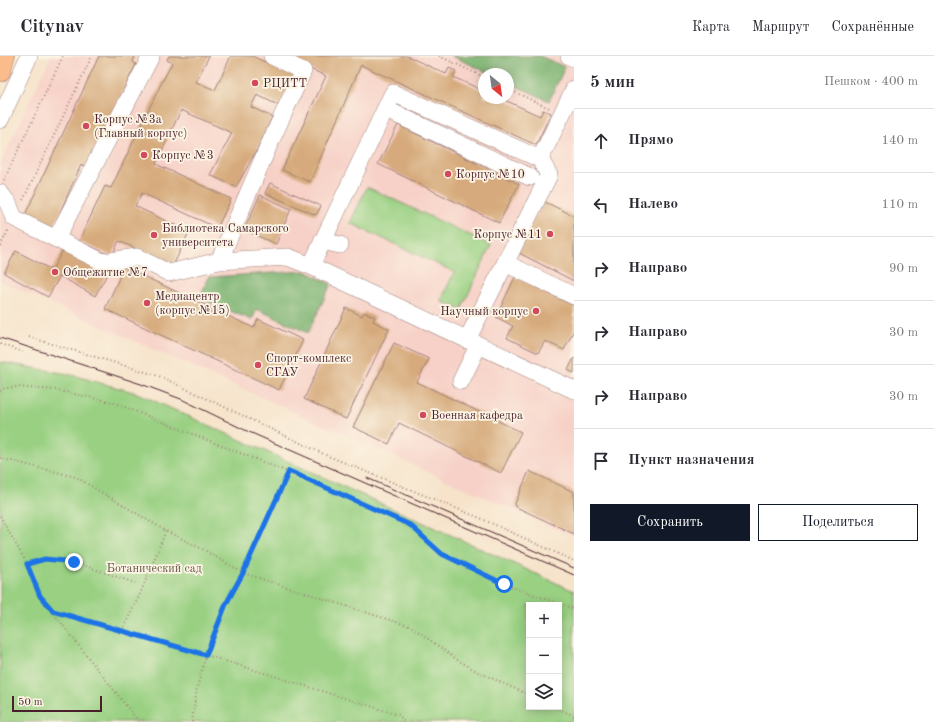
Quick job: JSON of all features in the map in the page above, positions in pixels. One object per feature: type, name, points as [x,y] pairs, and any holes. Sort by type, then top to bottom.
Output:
[{"type":"main road","points":[[0,70],[4,56]]},
{"type":"street","points":[[0,120],[29,56]]},
{"type":"street","points":[[56,240],[151,56]]},
{"type":"street","points":[[219,261],[303,71],[272,56]]},
{"type":"street","points":[[569,56],[574,58]]},
{"type":"street","points":[[540,160],[574,89]]},
{"type":"street","points":[[311,266],[393,93],[540,160],[549,175],[505,263],[472,343],[460,381]]},
{"type":"street","points":[[385,109],[530,177]]},
{"type":"street","points":[[2,186],[14,218],[103,262],[137,257],[169,273],[219,261],[288,257],[311,266],[574,390]]},
{"type":"street","points":[[322,242],[340,245]]},
{"type":"street","points":[[505,263],[574,296]]},
{"type":"path","points":[[2,186],[63,56]]},
{"type":"path","points":[[0,246],[92,56]]},
{"type":"path","points":[[439,56],[478,74]]},
{"type":"path","points":[[514,92],[562,114]]},
{"type":"path","points":[[29,338],[159,376],[328,456],[480,518],[574,561]]},
{"type":"path","points":[[0,344],[23,352]]},
{"type":"path","points":[[0,391],[5,388],[16,387],[56,390],[112,402],[289,471],[410,525],[442,554],[504,584],[574,608]]},
{"type":"path","points":[[0,458],[76,477],[166,531],[206,551],[243,573],[412,627],[456,659],[476,671],[526,694]]},
{"type":"path","points":[[192,722],[197,688],[206,655],[226,604],[243,573],[289,471]]},
{"type":"path","points":[[0,516],[27,564],[40,596],[140,722]]},
{"type":"path","points":[[122,631],[143,588],[166,531]]},
{"type":"path","points":[[27,564],[45,559],[74,562],[136,583]]},
{"type":"path","points":[[53,611],[206,655],[399,715],[404,722]]},
{"type":"path","points":[[561,710],[574,716]]},
{"type":"shaded area","points":[[51,56],[574,56],[574,537],[0,281],[0,164]]},
{"type":"green space","points":[[452,56],[540,56],[565,67],[549,101],[514,85],[514,68],[478,68]]},
{"type":"green space","points":[[367,187],[491,245],[461,310],[441,301],[454,272],[350,223]]},
{"type":"green space","points":[[305,271],[331,284],[308,333],[257,309],[252,320],[199,298],[209,277]]},
{"type":"green space","name":"Ботанический сад","points":[[0,362],[68,374],[137,393],[574,591],[574,722],[0,722]]},
{"type":"building","name":"Корпус №3a (Главный корпус)","points":[[99,56],[135,56],[133,62],[136,64],[86,167],[81,165],[52,230],[24,217]]},
{"type":"building","name":"Корпус №3","points":[[169,56],[209,56],[196,82],[215,90],[231,56],[252,56],[295,76],[280,106],[257,95],[251,107],[272,117],[259,146],[236,187],[210,175],[232,133],[181,110],[156,164],[231,199],[217,228],[142,193],[135,206],[189,232],[173,266],[119,241],[112,256],[79,241],[105,186],[111,188],[172,63],[167,60]]},
{"type":"building","points":[[281,56],[407,56],[446,74],[449,68],[456,71],[453,77],[478,88],[478,104],[513,104],[540,116],[543,110],[551,113],[536,145],[361,65],[310,182],[282,170],[326,76]]},
{"type":"building","name":"Корпус №10","points":[[398,125],[519,184],[499,223],[378,164]]},
{"type":"building","points":[[270,183],[321,206],[316,215],[265,193]]},
{"type":"building","points":[[260,195],[291,209],[276,244],[244,230]]},
{"type":"building","name":"Корпус №11","points":[[543,201],[574,216],[574,281],[517,252]]},
{"type":"building","name":"Общежитие №7","points":[[64,248],[108,273],[95,296],[60,276],[48,297],[4,273],[16,251],[52,270]]},
{"type":"building","name":"Спорт-комплекс СГАУ","points":[[124,267],[254,328],[258,319],[303,340],[279,390],[105,309]]},
{"type":"building","name":"Научный корпус","points":[[515,277],[574,306],[574,330],[564,350],[545,341],[538,353],[507,338],[513,326],[496,317]]},
{"type":"building","points":[[346,308],[362,316],[364,312],[375,317],[373,321],[389,329],[346,419],[304,399]]},
{"type":"building","name":"Военная кафедра","points":[[394,343],[429,359],[417,382],[521,432],[501,473],[399,423],[389,444],[353,427]]},
{"type":"building","points":[[574,358],[574,373],[568,370]]},
{"type":"building","points":[[529,471],[574,492],[574,534],[514,506]]},
{"type":"tram line","points":[[0,338],[141,384],[181,399],[247,431],[574,575]]},
{"type":"tram line","points":[[367,478],[574,568]]},
{"type":"place","name":"РЦИТТ","points":[[255,83]]},
{"type":"place","name":"Корпус №3a (Главный корпус)","points":[[86,126]]},
{"type":"place","name":"Корпус №3","points":[[144,155]]},
{"type":"place","name":"Корпус №10","points":[[448,174]]},
{"type":"place","name":"Корпус №11","points":[[550,234]]},
{"type":"place","name":"Библиотека Самарского университета","points":[[154,235]]},
{"type":"place","name":"Общежитие №7","points":[[55,272]]},
{"type":"place","name":"Медиацентр (корпус №15)","points":[[147,303]]},
{"type":"place","name":"Научный корпус","points":[[536,311]]},
{"type":"place","name":"Спорт-комплекс СГАУ","points":[[258,365]]},
{"type":"place","name":"Военная кафедра","points":[[423,415]]},
{"type":"route","points":[[74,562],[45,559],[27,564],[40,596],[53,611],[206,655],[226,604],[243,573],[289,471],[410,525],[442,554],[504,584]]}]
